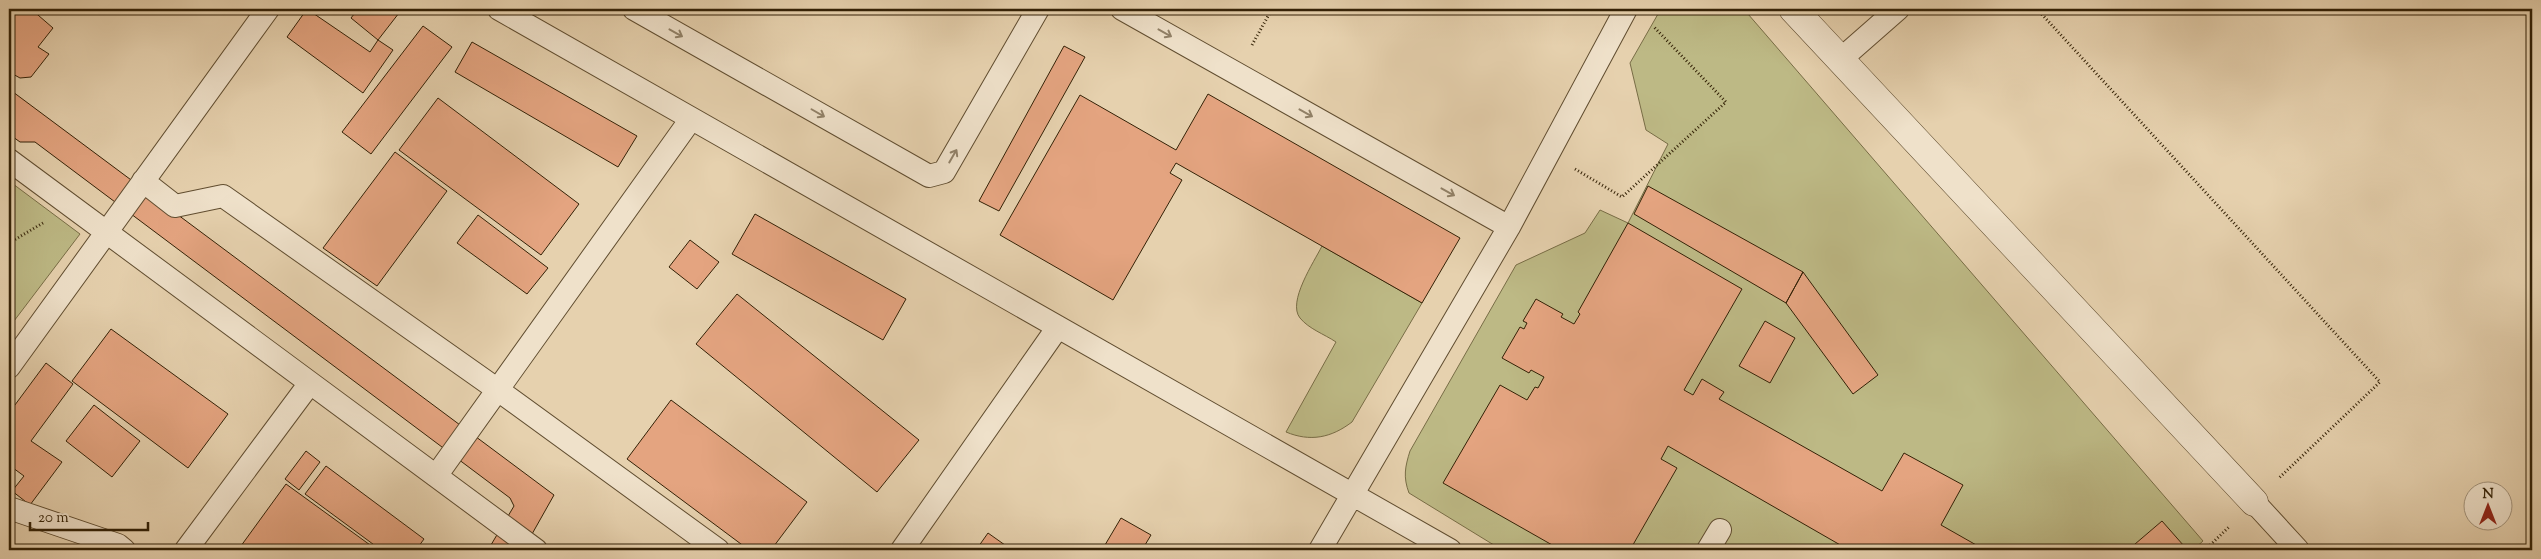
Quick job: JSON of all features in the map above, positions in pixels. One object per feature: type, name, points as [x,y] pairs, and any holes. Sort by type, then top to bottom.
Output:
[{"type":"street","points":[[1793,9],[2254,502]]},
{"type":"lane","points":[[13,354],[106,232],[268,9]]},
{"type":"lane","points":[[499,9],[1450,550]]},
{"type":"lane","points":[[634,9],[929,176],[944,172],[1038,9]]},
{"type":"lane","points":[[1122,9],[1509,226]]},
{"type":"lane","points":[[1320,550],[1509,226],[1626,9]]},
{"type":"lane","points":[[1841,59],[1898,9]]},
{"type":"lane","points":[[436,476],[691,119]]},
{"type":"lane","points":[[9,160],[536,550]]},
{"type":"lane","points":[[143,181],[175,206],[223,196],[498,390],[718,550]]},
{"type":"lane","points":[[902,550],[1058,327]]},
{"type":"lane","points":[[186,550],[310,383]]},
{"type":"lane","points":[[2254,502],[2298,550]]},
{"type":"lane","points":[[9,508],[118,545],[124,550]]},
{"type":"lane","points":[[1708,550],[1720,530]]},
{"type":"path","points":[[1260,31],[1272,9]]},
{"type":"path","points":[[2037,9],[2380,382],[2205,550]]},
{"type":"path","points":[[1548,154],[1622,197],[1726,102],[1650,23]]},
{"type":"shaded area","points":[[1664,9],[1741,9],[1748,14],[2203,541],[2193,550],[1502,550],[1409,493],[1405,472],[1410,451],[1516,265],[1585,233],[1600,210],[1628,223],[1668,144],[1646,130],[1630,63],[1658,14]]},
{"type":"shaded area","points":[[9,181],[80,234],[14,321],[9,318]]},
{"type":"shaded area","points":[[1322,246],[1422,303],[1352,422],[1328,435],[1303,437],[1286,432],[1336,342],[1308,325],[1300,318],[1297,311],[1299,292]]},
{"type":"building","points":[[9,9],[31,9],[53,28],[38,47],[49,54],[31,77],[20,78],[11,73],[9,76]]},
{"type":"building","points":[[307,9],[370,52],[378,40],[393,50],[363,93],[287,37]]},
{"type":"building","points":[[358,9],[393,9],[399,13],[378,40],[351,18]]},
{"type":"building","points":[[423,26],[452,47],[371,154],[342,132]]},
{"type":"building","points":[[472,42],[637,136],[618,167],[455,72]]},
{"type":"building","points":[[1064,46],[1085,57],[999,211],[979,201]]},
{"type":"building","points":[[9,89],[554,495],[523,550],[488,550],[514,506],[510,498],[35,142],[20,142],[9,134]]},
{"type":"building","points":[[1208,94],[1460,238],[1422,303],[1176,163],[1170,173],[1182,180],[1113,300],[1000,235],[1080,95],[1176,150]]},
{"type":"building","points":[[438,98],[579,204],[541,255],[399,150]]},
{"type":"building","points":[[395,152],[447,191],[377,286],[323,248]]},
{"type":"building","points":[[1648,186],[1803,272],[1786,303],[1634,214]]},
{"type":"building","points":[[755,214],[906,299],[883,340],[732,254]]},
{"type":"building","points":[[478,215],[548,268],[527,294],[457,243]]},
{"type":"building","points":[[1628,223],[1742,289],[1684,390],[1693,395],[1702,379],[1724,392],[1719,399],[1882,491],[1904,453],[1963,485],[1941,525],[1985,550],[1849,550],[1668,446],[1661,459],[1677,468],[1630,550],[1561,550],[1443,483],[1500,385],[1527,400],[1535,387],[1538,388],[1544,377],[1531,370],[1529,373],[1502,358],[1520,327],[1524,329],[1527,323],[1523,321],[1536,299],[1563,314],[1561,317],[1574,324],[1580,314],[1578,312]]},
{"type":"building","points":[[690,240],[719,262],[697,289],[669,267]]},
{"type":"building","points":[[1803,272],[1878,375],[1853,394],[1786,303]]},
{"type":"building","points":[[737,294],[919,440],[877,492],[696,344]]},
{"type":"building","points":[[1765,321],[1795,338],[1770,383],[1739,366]]},
{"type":"building","points":[[111,329],[228,414],[188,468],[72,381]]},
{"type":"building","points":[[46,363],[73,384],[31,441],[62,462],[30,505],[12,491],[24,476],[9,465],[9,413]]},
{"type":"building","points":[[671,400],[807,502],[771,550],[749,550],[627,459]]},
{"type":"building","points":[[94,405],[140,441],[112,477],[66,441]]},
{"type":"building","points":[[306,451],[320,462],[299,490],[285,479]]},
{"type":"building","points":[[326,466],[424,539],[416,550],[381,550],[305,494]]},
{"type":"building","points":[[286,484],[377,550],[238,550]]},
{"type":"building","points":[[1121,518],[1151,535],[1142,550],[1102,550]]},
{"type":"building","points":[[2162,521],[2184,546],[2179,550],[2128,550]]},
{"type":"building","points":[[988,533],[1012,550],[976,550]]}]
